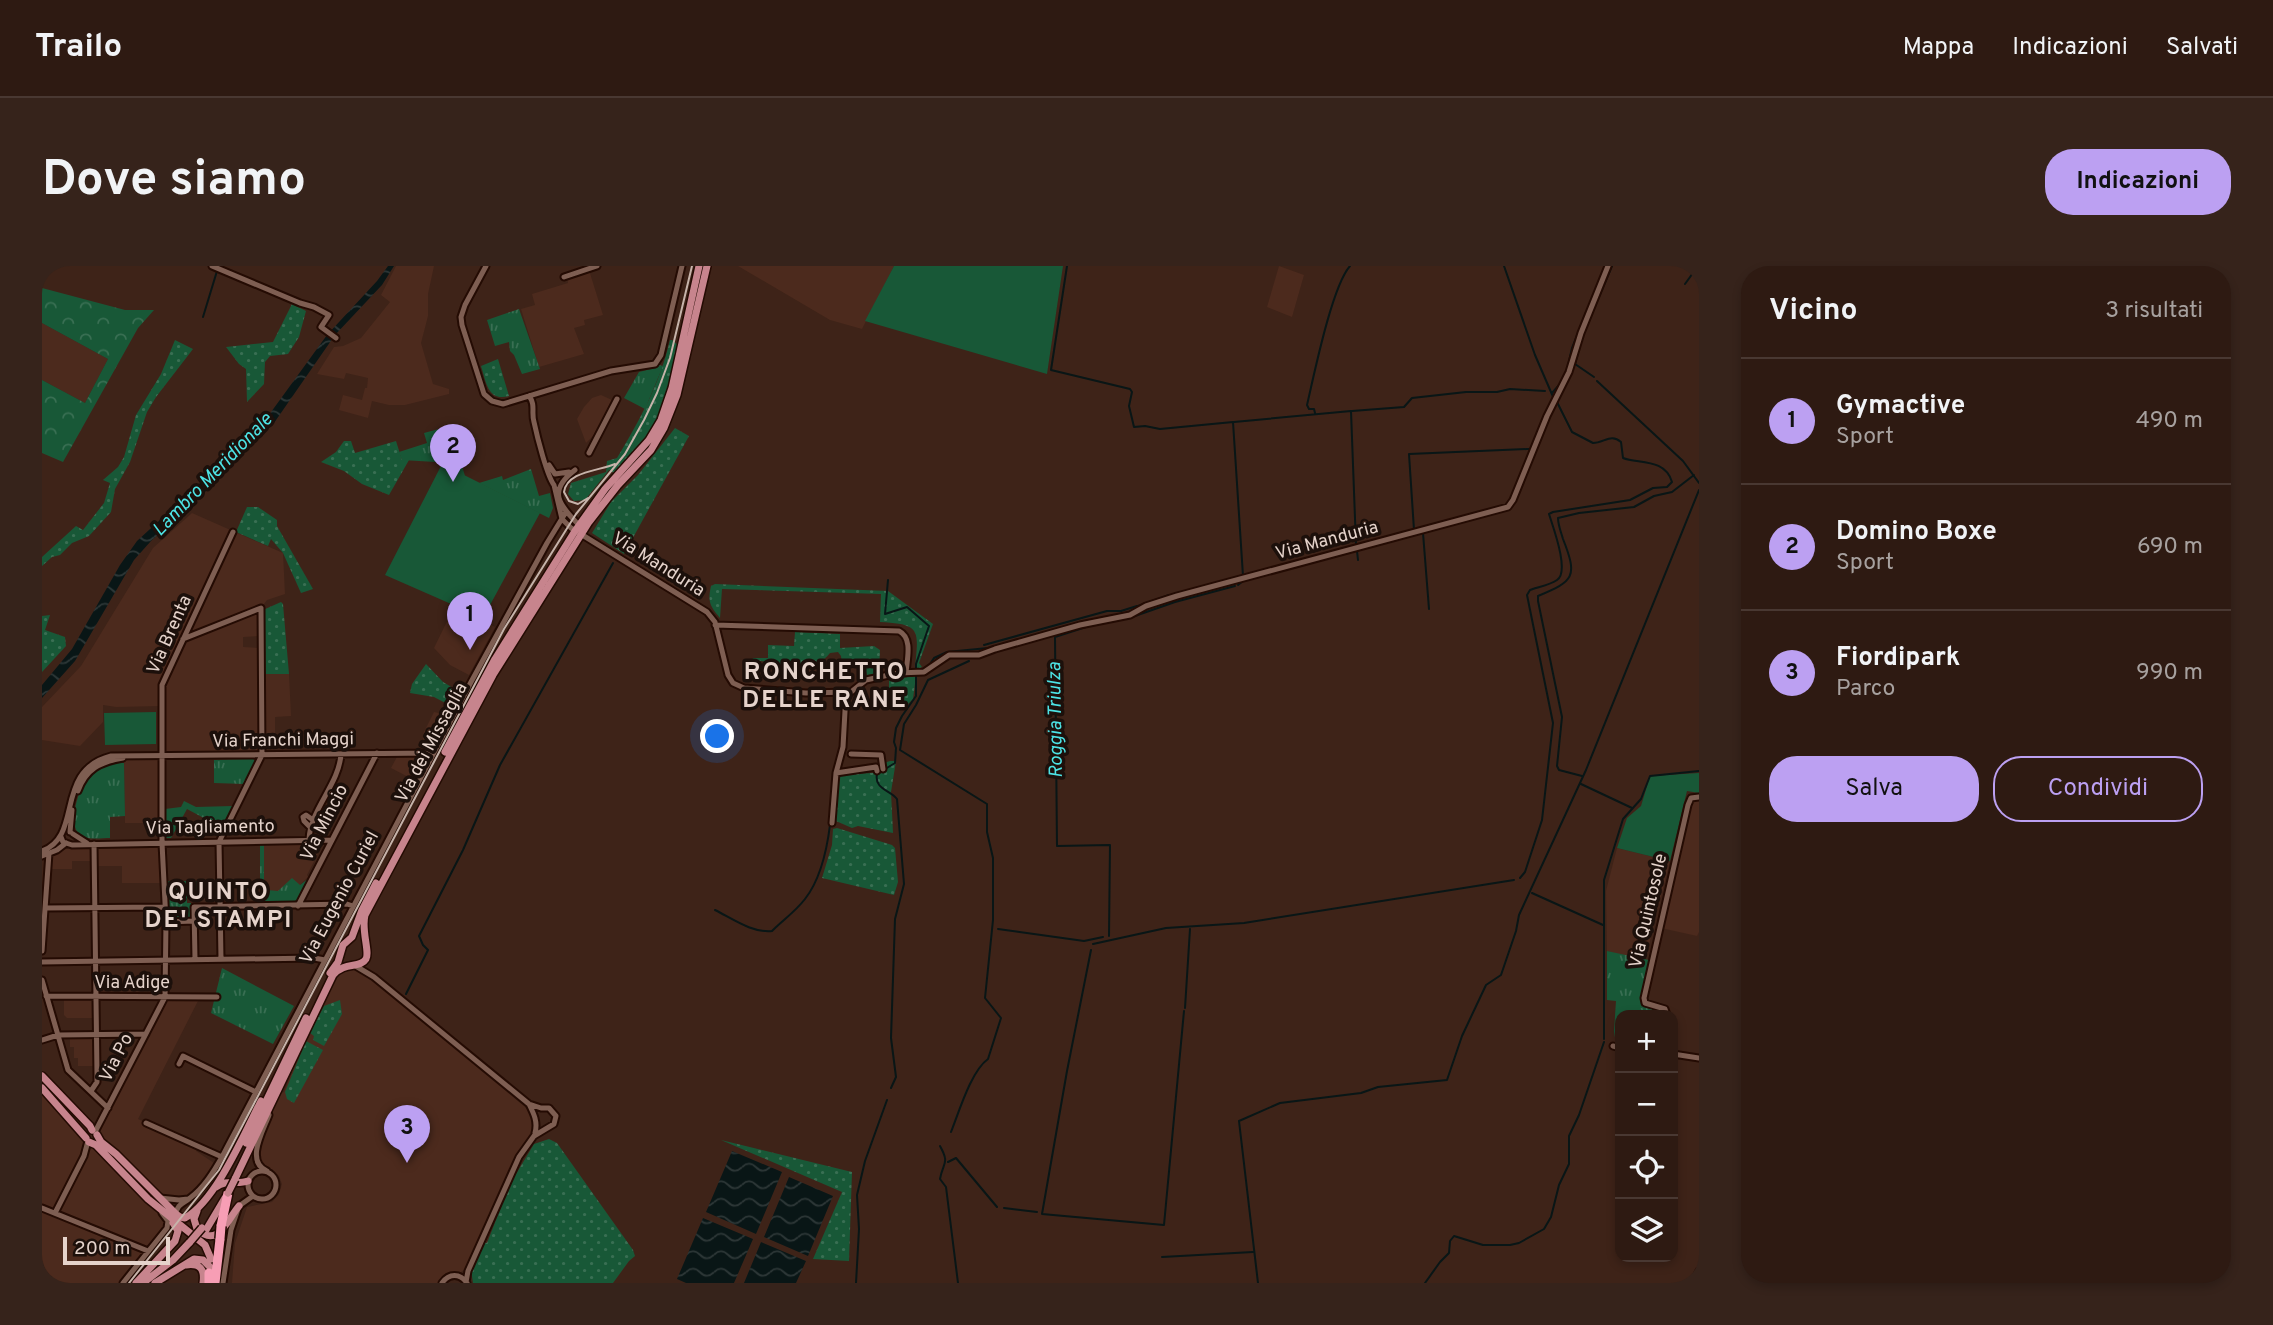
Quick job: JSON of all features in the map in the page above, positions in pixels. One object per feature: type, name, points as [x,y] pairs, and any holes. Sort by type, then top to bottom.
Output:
[{"type":"highway","points":[[215,1283],[225,1193]]},
{"type":"main road","name":"Via dei Missaglia","points":[[341,954],[342,946],[349,940],[362,910],[492,665],[605,489],[649,440],[661,420],[672,388],[699,266]]},
{"type":"main road","name":"Via dei Missaglia","points":[[364,961],[368,952],[364,943],[365,915],[493,675],[579,530],[651,450],[669,418],[677,396],[707,266]]},
{"type":"main road","points":[[349,940],[358,939],[364,943]]},
{"type":"main road","points":[[341,954],[344,960],[353,965],[364,961]]},
{"type":"main road","name":"Via Eugenio Curiel","points":[[232,1179],[292,1045],[341,954]]},
{"type":"main road","name":"Via Eugenio Curiel","points":[[149,1283],[175,1262],[192,1243],[225,1193],[332,975],[343,966],[353,965]]},
{"type":"main road","points":[[208,1275],[212,1246],[194,1219],[225,1169],[292,1045]]},
{"type":"main road","points":[[42,1076],[90,1126],[100,1142],[116,1154],[159,1202],[177,1227],[177,1235],[165,1252],[136,1283]]},
{"type":"main road","points":[[42,1088],[88,1140],[148,1199],[159,1202],[205,1245],[208,1275]]},
{"type":"main road","points":[[88,1140],[96,1140],[95,1132]]},
{"type":"main road","points":[[212,1189],[231,1181],[248,1181]]},
{"type":"main road","points":[[178,1219],[190,1215],[205,1199]]},
{"type":"main road","points":[[178,1219],[210,1236],[221,1232],[239,1206]]},
{"type":"main road","name":"Via Eugenio Curiel","points":[[143,1283],[192,1243]]},
{"type":"main road","points":[[155,1283],[197,1259],[203,1260],[208,1275]]},
{"type":"main road","points":[[185,1265],[194,1264],[201,1268],[204,1275],[208,1275]]},
{"type":"street","points":[[212,266],[329,315],[321,324],[323,329],[336,338]]},
{"type":"street","points":[[486,266],[465,305],[462,325],[485,396],[503,404],[520,399],[530,400],[538,393],[611,371],[655,364],[661,355],[682,266]]},
{"type":"street","points":[[564,276],[597,266]]},
{"type":"street","name":"Via Manduria","points":[[562,515],[579,530],[703,609],[716,625],[730,680],[736,685],[806,693],[846,693],[854,691],[865,681],[926,670],[949,655],[979,655],[1080,625],[1130,615],[1149,605],[1177,596],[1508,507],[1547,416],[1565,383],[1581,332],[1608,266]]},
{"type":"street","points":[[589,453],[617,399]]},
{"type":"street","points":[[530,400],[545,459],[556,479],[562,515]]},
{"type":"street","name":"Via Eugenio Curiel","points":[[179,1205],[191,1198],[222,1157],[562,515]]},
{"type":"street","name":"Via Brenta","points":[[165,997],[162,685],[233,532]]},
{"type":"street","points":[[183,639],[261,608],[262,755],[219,842],[221,959]]},
{"type":"street","points":[[716,625],[899,631],[904,633],[907,639],[906,673]]},
{"type":"street","points":[[832,823],[836,773],[843,747],[846,693]]},
{"type":"street","name":"Via Mincio","points":[[298,905],[377,753]]},
{"type":"street","name":"Via Franchi Maggi","points":[[68,843],[73,839],[67,834],[77,792],[85,775],[103,762],[133,757],[434,753]]},
{"type":"street","points":[[309,839],[313,820],[340,767],[341,754]]},
{"type":"street","points":[[836,773],[867,767],[880,770],[881,755],[851,754]]},
{"type":"street","points":[[867,754],[867,767]]},
{"type":"street","name":"Via Quintosole","points":[[1665,1010],[1645,1003],[1644,998],[1688,805],[1692,798],[1699,797]]},
{"type":"street","points":[[310,827],[303,817],[306,815],[313,820]]},
{"type":"street","points":[[42,854],[68,843],[67,834]]},
{"type":"street","points":[[42,854],[67,834]]},
{"type":"street","name":"Via Tagliamento","points":[[67,834],[92,844]]},
{"type":"street","name":"Via Tagliamento","points":[[68,843],[331,840]]},
{"type":"street","points":[[91,1091],[97,1082],[92,844]]},
{"type":"street","points":[[42,951],[49,853]]},
{"type":"street","points":[[195,959],[194,907],[353,906]]},
{"type":"street","points":[[45,908],[163,907]]},
{"type":"street","points":[[166,922],[194,921]]},
{"type":"street","points":[[314,958],[329,954]]},
{"type":"street","points":[[314,958],[321,967]]},
{"type":"street","points":[[42,962],[164,959],[326,960]]},
{"type":"street","points":[[364,961],[374,977]]},
{"type":"street","points":[[353,965],[374,977],[529,1104],[535,1114],[537,1124],[534,1136],[511,1172],[468,1271],[466,1283]]},
{"type":"street","points":[[42,980],[68,1070],[108,1108]]},
{"type":"street","name":"Via Adige","points":[[46,996],[217,997]]},
{"type":"street","name":"Via Po","points":[[95,1132],[165,997]]},
{"type":"street","points":[[42,1040],[58,1035],[146,1034]]},
{"type":"street","points":[[179,1064],[183,1056],[256,1092]]},
{"type":"street","points":[[1678,1056],[1699,1058]]},
{"type":"street","points":[[267,1171],[258,1171],[248,1181],[248,1189],[253,1196],[264,1200],[274,1194],[277,1186],[275,1179],[267,1171],[258,1165],[256,1152],[282,1085]]},
{"type":"street","points":[[529,1104],[552,1110],[556,1116],[554,1124],[534,1136]]},
{"type":"street","points":[[535,1114],[541,1108]]},
{"type":"street","points":[[146,1123],[222,1157]]},
{"type":"street","points":[[537,1124],[544,1129]]},
{"type":"street","points":[[55,1213],[85,1156],[88,1140]]},
{"type":"street","points":[[223,1283],[231,1230],[239,1206],[253,1196]]},
{"type":"street","points":[[159,1202],[191,1198]]},
{"type":"street","points":[[159,1202],[179,1205],[178,1219]]},
{"type":"street","points":[[123,1283],[169,1225],[159,1202]]},
{"type":"street","points":[[42,1208],[148,1251]]},
{"type":"street","points":[[442,1283],[451,1276],[468,1271]]},
{"type":"street","points":[[1699,1271],[1699,1279]]},
{"type":"street","points":[[458,1276],[466,1283]]},
{"type":"shaded area","points":[[396,266],[434,266],[428,294],[428,316],[421,343],[433,384],[449,389],[449,394],[405,405],[372,401],[368,418],[339,410],[343,395],[362,400],[368,378],[346,373],[344,379],[317,374],[334,347],[361,338],[390,302],[381,295]]},
{"type":"shaded area","points":[[738,266],[894,266],[862,329],[830,320]]},
{"type":"shaded area","points":[[1279,266],[1304,275],[1292,317],[1267,307]]},
{"type":"shaded area","points":[[589,270],[603,315],[584,320],[585,325],[574,328],[584,354],[539,367],[521,309],[535,305],[532,294],[568,283],[567,277]]},
{"type":"shaded area","points":[[42,323],[108,359],[85,403],[42,380]]},
{"type":"shaded area","points":[[601,395],[612,400],[617,399],[597,435],[586,443],[577,419],[592,398]]},
{"type":"shaded area","points":[[192,513],[283,553],[285,594],[267,600],[261,608],[183,639],[162,685],[162,706],[103,705],[103,722],[80,746],[42,740],[42,707],[81,666],[153,548]]},
{"type":"shaded area","points":[[455,605],[495,627],[469,675],[450,665],[434,648]]},
{"type":"shaded area","points":[[257,614],[260,636],[243,637],[243,647],[259,648],[260,752],[167,753],[164,686],[184,640]]},
{"type":"shaded area","points":[[262,674],[289,674],[291,716],[275,717],[275,733],[262,734]]},
{"type":"shaded area","points":[[434,712],[453,716],[418,782],[391,768],[399,753],[423,753],[423,734]]},
{"type":"shaded area","points":[[159,759],[158,823],[125,823],[124,760]]},
{"type":"shaded area","points":[[1699,798],[1697,936],[1661,928],[1689,806],[1693,800]]},
{"type":"shaded area","points":[[162,843],[163,883],[122,883],[122,866],[93,866],[94,844]]},
{"type":"shaded area","points":[[264,843],[323,844],[308,877],[299,886],[278,892],[264,888]]},
{"type":"shaded area","points":[[91,848],[91,861],[72,861],[72,869],[49,869],[51,857],[62,849]]},
{"type":"shaded area","points":[[1617,848],[1670,861],[1645,961],[1607,951],[1606,891]]},
{"type":"shaded area","points":[[355,968],[362,971],[524,1106],[531,1113],[535,1129],[491,1213],[495,1221],[486,1243],[461,1272],[444,1275],[439,1283],[232,1283],[235,1243],[247,1207],[272,1202],[279,1194],[282,1184],[279,1176],[272,1169],[266,1169],[258,1159],[259,1147],[279,1094],[284,1092],[336,977],[340,971]]},
{"type":"shaded area","points":[[96,997],[96,1018],[67,1018],[64,1015],[64,1000]]},
{"type":"shaded area","points":[[165,997],[200,997],[138,1119],[198,1146],[196,1151],[217,1165],[191,1198],[159,1197],[97,1134]]},
{"type":"shaded area","points":[[70,1037],[94,1037],[94,1066],[78,1066],[78,1058],[74,1058],[74,1047],[70,1047]]},
{"type":"shaded area","points":[[42,1091],[155,1205],[169,1225],[123,1283],[42,1283]]},
{"type":"green space","points":[[894,266],[1063,266],[1047,374],[865,321]]},
{"type":"green space","points":[[42,288],[125,310],[154,310],[138,328],[63,462],[42,453],[42,380],[85,403],[108,359],[42,323]]},
{"type":"green space","points":[[292,304],[306,311],[299,337],[288,354],[270,356],[265,362],[264,384],[247,402],[246,369],[226,347],[273,342]]},
{"type":"green space","points":[[519,309],[540,369],[522,374],[510,351],[509,342],[495,346],[487,320]]},
{"type":"green space","points":[[175,340],[193,349],[147,412],[130,462],[115,489],[111,512],[89,536],[72,543],[60,555],[52,557],[42,566],[42,557],[76,526],[83,530],[104,503],[110,483],[103,480],[118,467],[124,457],[136,415],[161,374]]},
{"type":"green space","points":[[670,340],[678,345],[667,392],[654,425],[614,473],[609,470],[585,500],[574,501],[568,494],[571,483],[606,472],[607,461],[617,458],[634,430],[661,371]]},
{"type":"green space","points":[[498,359],[509,396],[496,396],[492,393],[481,366]]},
{"type":"green space","points":[[663,366],[645,409],[624,398],[639,372]]},
{"type":"green space","points":[[450,426],[465,476],[436,462],[402,460],[399,452],[427,443],[424,433]]},
{"type":"green space","points":[[675,428],[689,436],[624,554],[592,533],[611,502],[638,475]]},
{"type":"green space","points":[[344,441],[351,441],[355,453],[396,441],[402,460],[409,460],[389,495],[321,462],[336,452]]},
{"type":"green space","points":[[442,464],[540,513],[483,618],[385,575]]},
{"type":"green space","points":[[531,469],[539,496],[550,493],[553,508],[549,518],[479,483],[502,476],[503,480]]},
{"type":"green space","points":[[247,507],[258,507],[277,520],[277,526],[313,589],[301,593],[283,553],[271,539],[268,546],[236,532]]},
{"type":"green space","points":[[715,584],[888,591],[933,624],[919,663],[922,667],[915,670],[915,632],[904,625],[880,622],[881,594],[722,589],[720,618],[710,601],[711,586]]},
{"type":"green space","points":[[281,602],[289,674],[264,674],[263,610]]},
{"type":"green space","points":[[50,615],[45,630],[65,637],[66,646],[42,672],[42,616]]},
{"type":"green space","points":[[795,632],[840,634],[840,648],[874,646],[880,650],[879,672],[883,672],[883,676],[867,675],[864,663],[842,664],[838,652],[830,653],[815,664],[796,667],[756,660],[750,673],[747,671],[753,658],[768,658],[768,645],[794,646]]},
{"type":"green space","points":[[426,664],[443,682],[460,692],[453,707],[434,697],[410,693],[412,684]]},
{"type":"green space","points":[[916,676],[913,699],[902,710],[889,700],[889,679]]},
{"type":"green space","points":[[156,712],[156,744],[105,745],[104,713]]},
{"type":"green space","points":[[253,759],[256,762],[244,784],[214,783],[214,760]]},
{"type":"green space","points":[[896,761],[891,792],[893,833],[858,826],[852,828],[836,821],[838,775],[886,770],[884,763]]},
{"type":"green space","points":[[109,763],[124,763],[125,816],[110,817],[110,838],[82,836],[77,832],[74,818],[77,800],[88,776]]},
{"type":"green space","points":[[1699,773],[1699,793],[1687,791],[1670,861],[1617,848],[1627,818],[1641,806],[1650,776]]},
{"type":"green space","points":[[184,801],[196,807],[233,806],[219,835],[215,824],[187,809],[171,838],[165,838],[165,809],[181,807]]},
{"type":"green space","points":[[837,828],[895,848],[898,882],[894,895],[822,878],[832,845],[833,829]]},
{"type":"green space","points":[[260,843],[264,843],[264,887],[267,890],[278,891],[292,878],[300,885],[309,878],[297,901],[260,902]]},
{"type":"green space","points":[[167,881],[206,881],[207,890],[187,891],[187,903],[191,903],[191,919],[168,919]]},
{"type":"green space","points":[[1607,951],[1649,960],[1641,1001],[1664,1010],[1615,1010],[1616,1001],[1607,1000]]},
{"type":"green space","points":[[222,968],[294,1006],[273,1044],[211,1013]]},
{"type":"green space","points":[[340,1000],[342,1014],[324,1046],[313,1040],[314,1036],[310,1033],[324,1006]]},
{"type":"green space","points":[[306,1041],[323,1050],[294,1103],[287,1099],[285,1092]]},
{"type":"green space","points":[[549,1139],[557,1143],[635,1256],[613,1283],[473,1283],[471,1270],[483,1242],[487,1243],[510,1184],[534,1144]]},
{"type":"green space","points":[[721,1140],[852,1172],[849,1261],[813,1259],[842,1192]]},
{"type":"water","name":"Lambro Meridionale","points":[[388,266],[394,266],[382,285],[335,335],[274,423],[134,560],[75,661],[42,698],[42,685],[72,649],[120,565],[137,541],[258,430],[327,335]]},
{"type":"water","points":[[732,1151],[782,1172],[756,1234],[706,1212]]},
{"type":"water","points":[[789,1177],[833,1196],[808,1256],[764,1237]]},
{"type":"water","points":[[703,1218],[753,1239],[734,1283],[686,1283],[677,1279]]},
{"type":"water","points":[[761,1242],[806,1261],[796,1283],[744,1283]]},
{"type":"waterway","name":"Roggia Triulza","points":[[1067,266],[1051,370],[1130,389],[1132,392],[1129,406],[1134,427],[1160,429],[1233,422],[1243,576]]},
{"type":"waterway","points":[[1315,413],[1314,409],[1309,409],[1307,405],[1319,353],[1330,311],[1343,276],[1350,266]]},
{"type":"waterway","points":[[1504,266],[1535,355],[1554,399]]},
{"type":"waterway","points":[[1585,330],[1612,266]]},
{"type":"waterway","points":[[1685,284],[1698,266]]},
{"type":"waterway","points":[[203,317],[217,271]]},
{"type":"waterway","points":[[1567,370],[1586,312]]},
{"type":"waterway","points":[[1583,335],[1575,364],[1594,377]]},
{"type":"waterway","points":[[1597,381],[1683,461],[1699,483]]},
{"type":"waterway","points":[[1552,393],[1560,384]]},
{"type":"waterway","name":"Roggia Triulza","points":[[1352,411],[1404,407],[1412,398],[1466,392],[1497,392],[1510,389],[1545,391]]},
{"type":"waterway","points":[[1520,878],[1525,872],[1542,820],[1553,723],[1527,595],[1530,590],[1554,582],[1561,575],[1561,559],[1549,514],[1630,500],[1653,488],[1667,487],[1672,482],[1664,469],[1657,465],[1623,458],[1621,442],[1617,439],[1593,443],[1572,432],[1557,402]]},
{"type":"waterway","name":"Roggia Triulza","points":[[1234,422],[1351,411],[1356,545],[1312,557]]},
{"type":"waterway","points":[[1414,530],[1409,454],[1527,449],[1530,449],[1530,452]]},
{"type":"waterway","points":[[1582,776],[1559,770],[1557,766],[1562,717],[1538,601],[1538,596],[1559,586],[1570,576],[1570,562],[1558,518],[1634,507],[1654,496],[1672,492],[1694,475]]},
{"type":"waterway","points":[[1258,1283],[1239,1121],[1280,1103],[1361,1093],[1378,1087],[1447,1080],[1462,1036],[1486,985],[1501,975],[1519,915],[1586,770],[1699,490]]},
{"type":"waterway","points":[[1362,549],[1421,533]]},
{"type":"waterway","points":[[1423,533],[1429,609]]},
{"type":"waterway","name":"Roggia Triulza","points":[[1357,551],[1358,560]]},
{"type":"waterway","name":"Roggia Triulza","points":[[1217,583],[1301,560]]},
{"type":"waterway","points":[[406,994],[428,950],[419,936],[463,850],[500,765],[613,563]]},
{"type":"waterway","points":[[888,580],[885,614],[907,607],[929,626],[916,664],[916,696],[896,728],[895,763],[877,774],[880,786],[897,799],[904,884],[895,919],[891,1038],[896,1077],[891,1088]]},
{"type":"waterway","name":"Roggia Triulza","points":[[1238,585],[1243,581]]},
{"type":"waterway","name":"Roggia Triulza","points":[[1132,617],[1235,586]]},
{"type":"waterway","name":"Roggia Triulza","points":[[1171,595],[1181,592]]},
{"type":"waterway","points":[[1136,610],[1138,606],[1169,595]]},
{"type":"waterway","points":[[984,645],[1107,611],[1121,611],[1137,606]]},
{"type":"waterway","points":[[1088,621],[1117,615]]},
{"type":"waterway","name":"Roggia Triulza","points":[[1112,621],[1127,618]]},
{"type":"waterway","name":"Roggia Triulza","points":[[1086,627],[1055,637],[1057,846],[1110,845],[1109,936]]},
{"type":"waterway","points":[[922,670],[934,658],[947,652],[988,648],[1036,635]]},
{"type":"waterway","points":[[951,1132],[971,1082],[988,1059],[1001,1018],[985,998],[993,920],[993,858],[987,832],[987,804],[900,750],[904,724],[928,680],[969,661]]},
{"type":"waterway","points":[[1604,1039],[1604,880],[1623,819],[1641,799],[1650,776],[1699,771]]},
{"type":"waterway","points":[[1581,784],[1632,808]]},
{"type":"waterway","points":[[715,910],[750,928],[772,931],[797,908],[815,883],[830,825]]},
{"type":"waterway","points":[[1093,944],[1166,928],[1244,923],[1514,880]]},
{"type":"waterway","points":[[1532,893],[1603,925]]},
{"type":"waterway","name":"Roggia Triulza","points":[[998,929],[1084,941],[1103,937]]},
{"type":"waterway","points":[[1185,1008],[1190,929]]},
{"type":"waterway","points":[[1091,950],[1042,1214],[1164,1225],[1184,1011]]},
{"type":"waterway","points":[[1425,1283],[1449,1253],[1450,1241],[1454,1236],[1483,1245],[1510,1245],[1544,1229],[1551,1217],[1559,1185],[1569,1164],[1569,1136],[1604,1042]]},
{"type":"waterway","points":[[856,1283],[859,1229],[857,1195],[865,1161],[887,1100]]},
{"type":"waterway","name":"Roggia Triulza","points":[[940,1146],[945,1160],[940,1179],[946,1187],[958,1283]]},
{"type":"waterway","points":[[948,1162],[956,1158],[997,1207]]},
{"type":"waterway","points":[[1004,1208],[1037,1212]]},
{"type":"waterway","points":[[1162,1257],[1253,1252]]},
{"type":"tram line","points":[[129,1283],[219,1170],[504,629],[576,514],[625,454],[644,420],[670,358],[692,266]]},
{"type":"tram line","points":[[588,498],[578,504],[569,501],[564,492],[566,485],[577,476],[615,464]]},
{"type":"place","name":"Domino Boxe","points":[[453,482]]},
{"type":"place","name":"Gymactive","points":[[470,650]]},
{"type":"place","name":"Fiordipark","points":[[407,1163]]},
{"type":"district","name":"RONCHETTO DELLE RANE","points":[[825,687]]},
{"type":"district","name":"QUINTO DE' STAMPI","points":[[219,907]]}]
